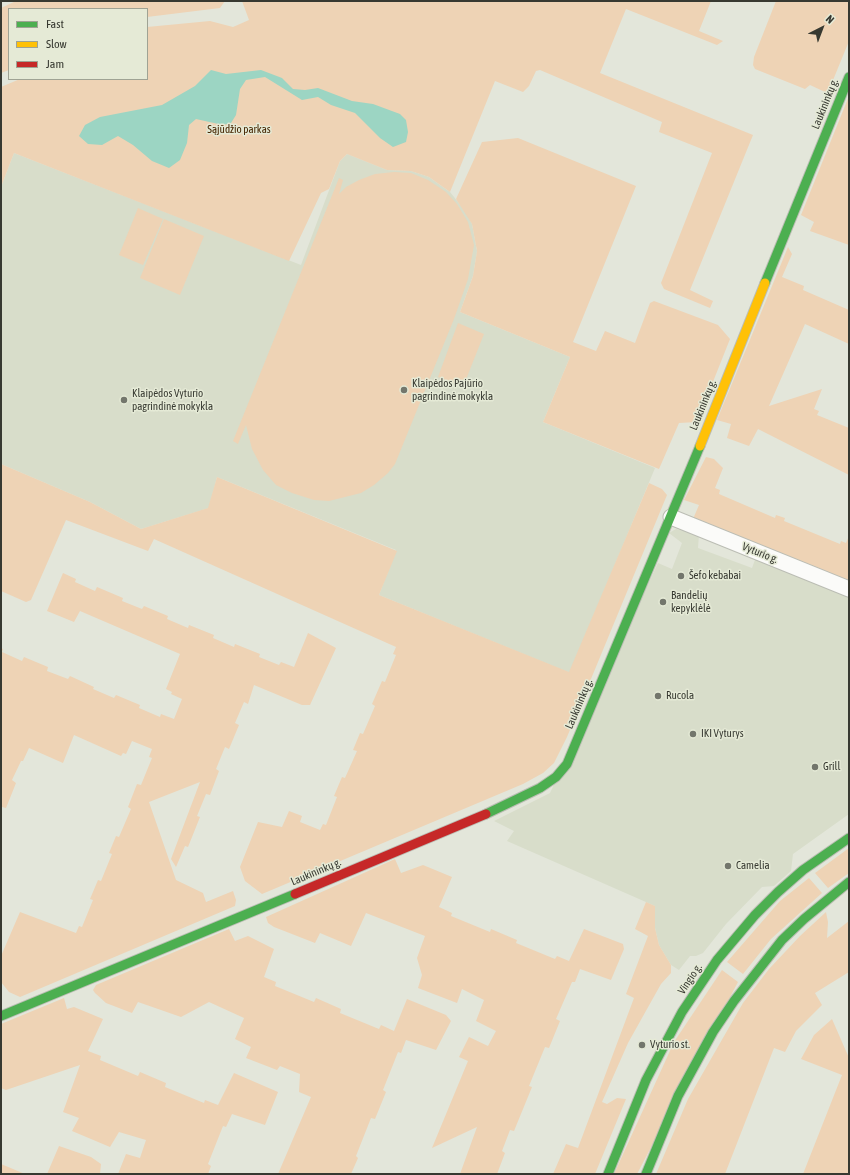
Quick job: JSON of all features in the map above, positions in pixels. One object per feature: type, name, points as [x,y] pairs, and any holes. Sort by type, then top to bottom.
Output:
[{"type":"street","name":"Laukininkų g.","points":[[1,1016],[506,806],[540,788],[556,777],[567,764],[671,517],[849,78]]},
{"type":"street","name":"Vyturio g.","points":[[671,517],[849,589]]},
{"type":"street","name":"Vingio g.","points":[[608,1174],[646,1080],[682,1012],[718,960],[755,915],[778,892],[803,870],[849,838]]},
{"type":"street","points":[[646,1174],[678,1096],[714,1032],[734,1001],[782,940],[804,919],[849,882]]},
{"type":"shaded area","name":"Klaipėdos Pajūrio pagrindinė mokykla","points":[[14,153],[301,265],[340,161],[347,154],[387,170],[411,171],[429,177],[450,192],[466,212],[472,224],[477,251],[473,276],[460,312],[570,357],[543,422],[655,468],[570,673],[379,595],[396,550],[217,477],[209,508],[141,529],[90,502],[1,464],[1,187]]},
{"type":"shaded area","points":[[676,529],[699,534],[698,548],[752,568],[756,557],[849,597],[849,814],[793,854],[791,871],[774,886],[762,887],[726,924],[703,953],[696,956],[690,956],[679,970],[671,965],[659,945],[655,928],[655,906],[507,841],[514,831],[494,821],[550,793],[658,563],[672,569],[682,543],[669,533]]},
{"type":"green space","points":[[16,1],[225,1],[220,8],[148,17],[148,8],[8,8],[8,70],[1,73],[1,8]]},
{"type":"green space","name":"Sąjūdžio parkas","points":[[242,1],[711,1],[699,31],[723,41],[717,45],[626,9],[600,73],[753,135],[690,290],[713,301],[710,308],[664,289],[661,283],[712,153],[659,132],[662,122],[540,70],[536,71],[529,86],[523,92],[495,81],[450,192],[429,177],[411,171],[387,170],[347,154],[340,161],[329,189],[321,193],[289,261],[14,153],[1,187],[1,87],[18,80],[148,80],[148,27],[210,21],[233,27],[249,20]]},
{"type":"green space","points":[[776,1],[849,1],[849,41],[829,90],[825,92],[810,85],[805,89],[755,69],[753,65],[754,57]]},
{"type":"green space","points":[[849,96],[849,245],[810,231],[814,222],[801,215]]},
{"type":"green space","points":[[518,138],[636,186],[573,342],[596,351],[605,331],[635,343],[650,303],[654,301],[718,325],[730,339],[697,422],[679,423],[659,469],[543,422],[570,357],[460,312],[473,276],[477,251],[472,224],[456,199],[482,142]]},
{"type":"green space","points":[[394,172],[411,173],[428,180],[446,192],[457,204],[468,222],[474,245],[468,279],[454,319],[395,464],[388,473],[374,485],[361,493],[329,501],[314,500],[292,493],[276,485],[263,470],[252,449],[246,425],[238,444],[233,441],[339,178],[343,180],[339,194],[346,187],[359,180],[375,174]]},
{"type":"green space","points":[[138,208],[163,219],[143,265],[119,255]]},
{"type":"green space","points":[[164,219],[204,236],[180,295],[140,278]]},
{"type":"green space","points":[[788,247],[792,254],[782,277],[804,286],[803,290],[849,310],[849,344],[805,324],[769,406],[822,389],[814,409],[819,411],[817,415],[849,428],[849,475],[758,429],[749,446],[727,438],[731,424],[717,420]]},
{"type":"green space","points":[[458,323],[484,334],[463,387],[438,377]]},
{"type":"green space","points":[[706,457],[714,459],[723,468],[715,488],[720,490],[719,494],[775,518],[776,515],[785,518],[784,521],[840,544],[841,541],[846,543],[849,536],[849,581],[693,519],[699,505],[684,500]]},
{"type":"green space","points":[[1,464],[90,502],[141,529],[208,508],[217,477],[397,551],[379,595],[569,672],[649,483],[662,489],[667,495],[567,737],[554,763],[543,773],[523,784],[262,894],[245,881],[240,867],[258,822],[282,827],[289,811],[302,816],[300,822],[320,830],[323,824],[326,825],[337,797],[334,796],[342,777],[345,778],[357,751],[353,750],[360,733],[363,734],[375,706],[372,704],[382,681],[385,682],[396,655],[393,654],[396,647],[154,539],[148,551],[66,520],[31,600],[26,602],[1,591]]},
{"type":"green space","points":[[63,573],[76,579],[75,582],[95,591],[97,587],[123,598],[122,601],[142,609],[144,606],[168,616],[167,619],[188,628],[189,625],[214,635],[213,638],[234,647],[235,644],[260,654],[259,657],[279,665],[281,662],[294,667],[308,633],[336,648],[310,705],[302,705],[254,685],[248,704],[244,702],[235,723],[239,725],[229,749],[225,747],[216,769],[219,771],[210,795],[206,794],[197,816],[200,817],[188,847],[185,846],[176,867],[171,859],[200,782],[149,802],[176,880],[203,893],[206,902],[233,891],[236,900],[235,906],[20,997],[9,992],[1,982],[1,956],[20,912],[76,933],[79,926],[82,927],[93,900],[90,899],[98,880],[101,881],[112,854],[109,853],[116,836],[119,837],[131,809],[128,807],[137,784],[141,785],[152,758],[149,757],[152,749],[132,741],[126,754],[123,753],[121,756],[74,735],[63,763],[29,748],[12,780],[16,783],[6,808],[2,807],[1,810],[1,648],[3,649],[2,652],[22,661],[24,657],[48,667],[47,671],[68,679],[70,676],[94,687],[93,689],[114,698],[116,695],[140,705],[139,708],[160,717],[161,714],[174,719],[182,699],[171,694],[172,692],[166,689],[180,654],[80,611],[74,622],[47,611]]},
{"type":"green space","points":[[849,848],[849,873],[828,888],[815,873]]},
{"type":"green space","points":[[395,859],[401,873],[423,865],[452,877],[439,907],[452,913],[451,916],[490,932],[491,929],[517,940],[516,943],[555,959],[557,956],[569,961],[584,929],[623,944],[624,949],[611,980],[580,969],[575,982],[572,982],[556,1019],[560,1021],[549,1048],[545,1047],[529,1086],[532,1087],[514,1131],[510,1130],[502,1151],[505,1153],[497,1174],[460,1174],[477,1127],[432,1148],[468,1061],[459,1057],[469,1037],[488,1046],[496,1031],[476,1021],[484,1000],[462,989],[457,1003],[418,988],[422,975],[417,958],[425,936],[366,913],[351,946],[320,933],[315,943],[274,927],[268,923],[266,917]]},
{"type":"green space","points":[[809,878],[822,893],[771,939],[743,974],[727,962],[780,901]]},
{"type":"green space","points":[[646,902],[655,906],[655,928],[659,945],[671,965],[671,973],[661,984],[628,1043],[602,1102],[607,1104],[617,1098],[626,1099],[595,1174],[553,1174],[566,1144],[578,1148],[634,998],[626,994],[648,936],[635,929]]},
{"type":"green space","points":[[826,912],[828,922],[827,938],[849,921],[849,972],[815,993],[822,1005],[796,1031],[785,1052],[774,1048],[725,1174],[656,1174],[688,1099],[743,1003],[769,969],[800,936]]},
{"type":"green space","points":[[229,929],[235,941],[248,936],[274,949],[264,977],[276,982],[275,986],[314,1002],[316,998],[341,1009],[340,1013],[379,1029],[381,1025],[394,1031],[407,999],[446,1015],[451,1021],[436,1050],[406,1040],[401,1053],[398,1052],[383,1090],[386,1092],[375,1119],[371,1118],[356,1156],[358,1158],[351,1174],[278,1174],[311,1097],[299,1092],[300,1074],[280,1066],[277,1070],[246,1058],[251,1047],[235,1039],[244,1018],[209,1002],[181,1017],[138,1002],[132,1013],[106,1003],[93,990],[96,985]]},
{"type":"green space","points":[[722,970],[738,982],[637,1174],[614,1174],[674,1042]]},
{"type":"green space","points":[[64,998],[67,1009],[74,1007],[103,1019],[88,1051],[101,1056],[100,1060],[138,1076],[140,1072],[166,1083],[165,1087],[204,1103],[205,1100],[218,1105],[234,1073],[278,1092],[265,1125],[232,1114],[226,1127],[223,1126],[208,1164],[211,1166],[208,1174],[118,1174],[126,1154],[140,1158],[146,1140],[119,1132],[110,1147],[72,1131],[79,1118],[63,1112],[80,1065],[6,1090],[1,1088],[1,1024]]},
{"type":"green space","points":[[832,1019],[849,1058],[849,1174],[803,1174],[842,1075],[801,1059],[814,1035]]},
{"type":"green space","points":[[59,1146],[91,1157],[101,1164],[100,1174],[47,1174]]},
{"type":"green space","points":[[1,1164],[25,1174],[1,1174]]},
{"type":"water","points":[[211,70],[226,74],[261,70],[282,78],[293,89],[305,90],[318,88],[352,101],[373,104],[400,114],[406,120],[408,132],[406,142],[393,147],[380,138],[355,113],[331,105],[318,97],[302,100],[265,77],[246,80],[240,89],[236,115],[231,123],[223,125],[196,119],[189,125],[187,143],[180,160],[169,168],[152,161],[133,145],[118,136],[102,145],[88,144],[79,136],[85,125],[100,117],[162,105],[195,86]]},
{"type":"traffic: fast","points":[[765,283],[849,77]]},
{"type":"traffic: fast","points":[[486,814],[540,788],[556,777],[567,764],[700,446]]},
{"type":"traffic: fast","points":[[608,1174],[646,1080],[682,1012],[717,960],[755,915],[778,892],[803,870],[849,838]]},
{"type":"traffic: fast","points":[[646,1174],[678,1096],[713,1032],[734,1001],[782,940],[804,919],[849,882]]},
{"type":"traffic: fast","points":[[1,1016],[295,894]]},
{"type":"traffic: slow","points":[[700,446],[765,283]]},
{"type":"traffic: jam","points":[[295,894],[486,814]]},
{"type":"place","name":"Klaipėdos Pajūrio pagrindinė mokykla","points":[[404,390]]},
{"type":"place","name":"Klaipėdos Vyturio pagrindinė mokykla","points":[[124,400]]},
{"type":"place","name":"Šefo kebabai","points":[[681,576]]},
{"type":"place","name":"Bandelių kepyklėlė","points":[[663,602]]},
{"type":"place","name":"Rucola","points":[[658,696]]},
{"type":"place","name":"IKI Vyturys","points":[[693,734]]},
{"type":"place","name":"Grill","points":[[815,767]]},
{"type":"place","name":"Camelia","points":[[728,866]]},
{"type":"place","name":"Vyturio st.","points":[[642,1045]]}]
